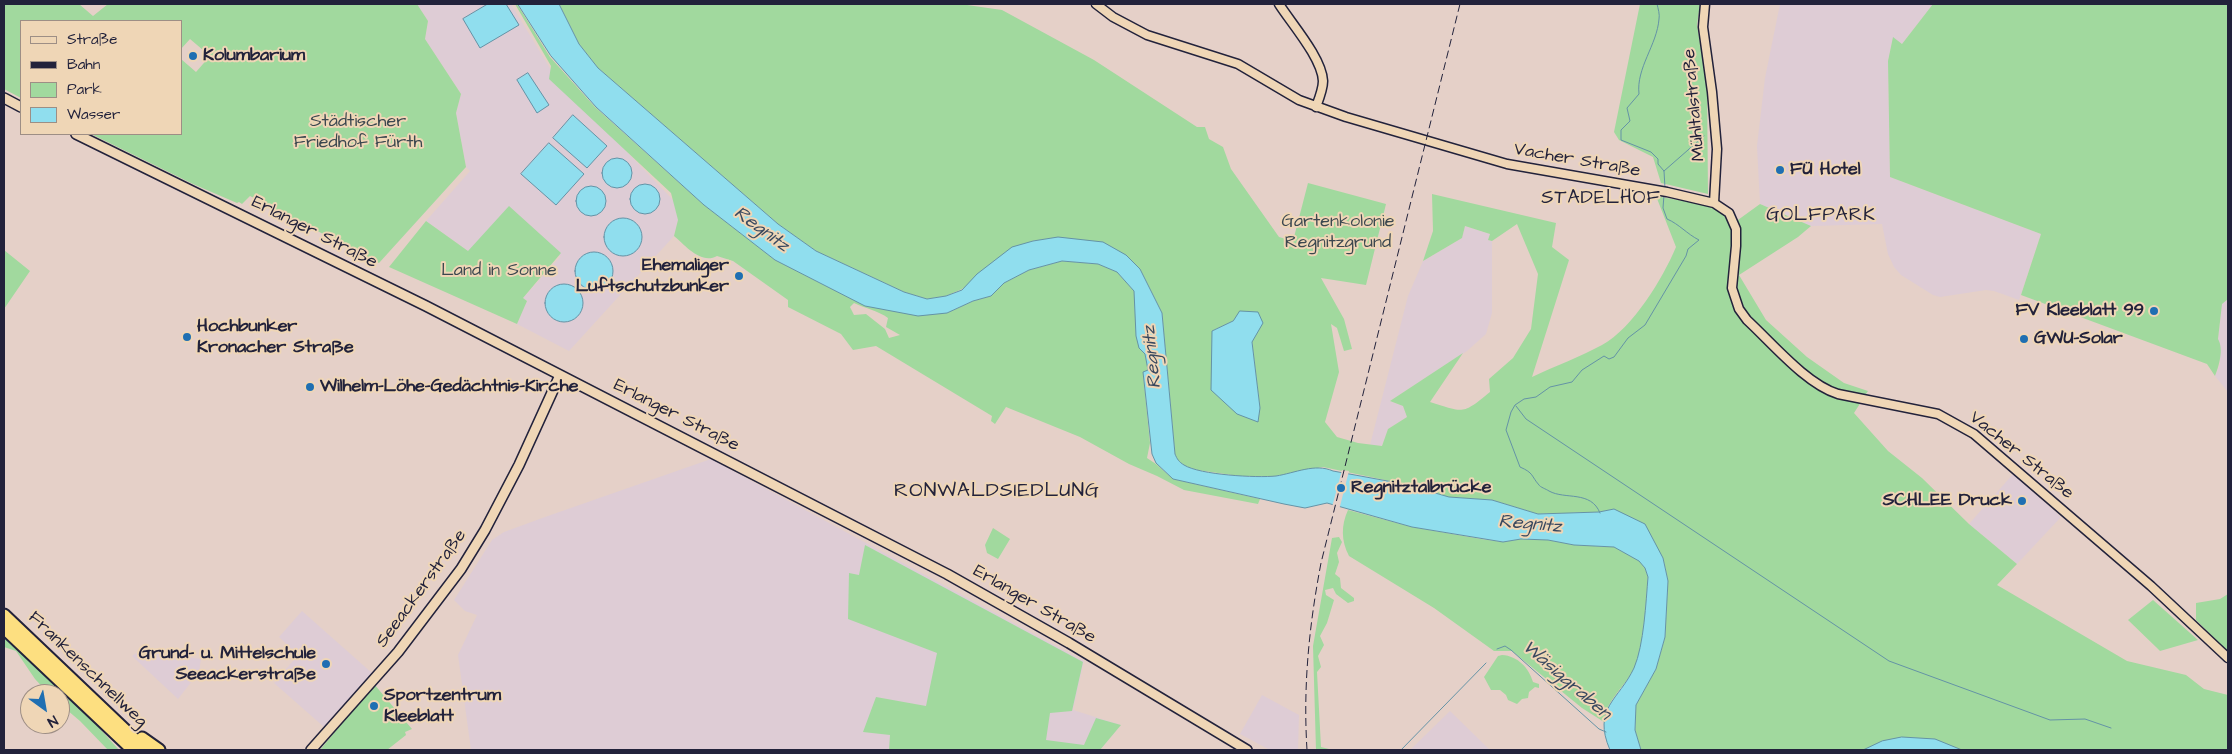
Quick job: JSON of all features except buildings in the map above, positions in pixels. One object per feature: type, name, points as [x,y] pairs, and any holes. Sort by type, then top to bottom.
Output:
[{"type":"highway","name":"Frankenschnellweg","points":[[4,615],[146,750]]},
{"type":"highway","name":"Frankenschnellweg","points":[[4,628],[133,750]]},
{"type":"highway","points":[[97,718],[123,750]]},
{"type":"highway","points":[[115,719],[159,750]]},
{"type":"main road","points":[[4,98],[20,106]]},
{"type":"main road","name":"Erlanger Straße","points":[[78,135],[294,240],[947,574],[1069,643],[1247,750]]},
{"type":"main road","name":"Seeackerstraße","points":[[310,750],[398,652],[462,569],[504,494],[560,375]]},
{"type":"street","name":"Vacher Straße","points":[[1096,4],[1113,17],[1147,36],[1238,64],[1290,96],[1316,107],[1508,164],[1664,192],[1714,203],[1729,213],[1736,230],[1732,288],[1739,309],[1747,320],[1810,379],[1828,391],[1838,394],[1938,414],[1958,423],[1981,440],[2151,586],[2228,658]]},
{"type":"street","points":[[1279,4],[1320,67],[1323,82],[1316,107]]},
{"type":"street","name":"Mühltalstraße","points":[[1705,4],[1703,27],[1712,92],[1717,149],[1714,203]]},
{"type":"shaded area","points":[[417,4],[511,4],[556,78],[674,201],[678,220],[674,236],[569,351],[517,324],[527,301],[523,298],[561,256],[468,251],[426,221],[470,171],[466,167],[456,113],[461,94],[425,39],[428,21]]},
{"type":"shaded area","points":[[1780,4],[1933,4],[1902,44],[1893,38],[1888,61],[1890,177],[2041,234],[2019,300],[1986,290],[1940,297],[1933,295],[1901,275],[1894,267],[1888,254],[1882,224],[1811,226],[1760,204],[1757,146],[1765,78]]},
{"type":"shaded area","points":[[1465,226],[1490,234],[1488,240],[1492,241],[1492,313],[1486,334],[1467,351],[1390,401],[1403,406],[1407,417],[1388,429],[1382,446],[1370,445],[1408,296],[1423,261],[1462,238]]},
{"type":"shaded area","points":[[2228,299],[2228,392],[2215,376],[2220,364],[2218,340],[2222,304]]},
{"type":"shaded area","points":[[711,459],[1084,661],[1073,710],[1121,725],[1100,750],[471,750],[458,655],[477,615],[465,611],[454,600],[492,540],[504,532]]},
{"type":"shaded area","points":[[2013,474],[2061,517],[2017,564],[1969,524]]},
{"type":"shaded area","name":"Grund- u. Mittelschule Seeackerstraße","points":[[302,611],[372,673],[324,727],[274,683],[298,655],[279,637]]},
{"type":"shaded area","points":[[139,651],[201,659],[199,672],[178,699],[132,656]]},
{"type":"shaded area","points":[[1262,695],[1299,715],[1298,750],[1270,750],[1240,734]]},
{"type":"shaded area","points":[[1450,711],[1490,750],[1410,750]]},
{"type":"green space","name":"Städtischer Friedhof Fürth","points":[[4,4],[79,4],[93,16],[108,4],[417,4],[428,21],[425,39],[461,94],[456,113],[466,167],[379,263],[250,196],[242,204],[237,203],[193,184],[93,135],[182,135],[182,60],[196,72],[210,56],[190,39],[182,48],[182,20],[20,20],[20,97],[4,89]]},
{"type":"green space","points":[[515,4],[517,4],[550,57],[595,107],[704,205],[775,260],[866,306],[947,313],[973,301],[991,296],[1004,283],[1029,270],[1062,261],[1098,264],[1117,272],[1134,291],[1148,370],[1143,373],[1150,443],[1147,458],[1173,479],[1260,499],[1258,504],[1184,490],[1129,464],[1080,437],[1006,407],[995,424],[991,421],[992,416],[876,346],[853,350],[841,334],[788,307],[788,300],[733,261],[717,256],[705,258],[694,253],[674,236],[678,220],[671,193],[549,79],[551,66]],"holes":[[[854,303],[888,318],[886,327],[900,335],[889,338],[885,329],[866,314],[854,315],[850,307]]]},
{"type":"green space","name":"Gartenkolonie Regnitzgrund","points":[[559,4],[960,4],[1002,10],[1094,60],[1197,127],[1205,127],[1209,139],[1223,147],[1231,169],[1279,237],[1293,241],[1308,183],[1386,204],[1366,285],[1321,278],[1344,319],[1352,349],[1344,351],[1337,328],[1331,324],[1339,372],[1325,422],[1337,437],[1358,443],[1382,446],[1388,429],[1407,417],[1403,406],[1390,401],[1463,353],[1430,402],[1456,410],[1462,410],[1473,405],[1490,392],[1489,379],[1513,358],[1531,329],[1538,274],[1517,224],[1492,241],[1488,240],[1490,234],[1465,226],[1462,238],[1423,261],[1433,231],[1432,194],[1556,223],[1552,247],[1569,260],[1532,377],[1585,354],[1614,337],[1636,315],[1646,301],[1676,247],[1656,196],[1711,206],[1723,213],[1731,225],[1760,204],[1811,226],[1798,237],[1739,275],[1766,320],[1807,357],[1844,383],[1868,391],[1854,413],[1888,451],[1922,478],[1969,524],[2017,564],[1997,585],[2127,661],[2186,675],[2204,689],[2228,695],[2228,750],[1641,750],[1635,730],[1636,705],[1656,669],[1665,637],[1668,581],[1663,558],[1614,509],[1599,512],[1538,514],[1492,500],[1449,497],[1404,484],[1323,467],[1276,476],[1239,476],[1186,467],[1177,460],[1175,454],[1162,313],[1140,269],[1058,238],[1032,241],[962,289],[946,296],[927,299],[904,292],[816,251],[778,224],[598,68],[579,44]],"holes":[[[1233,321],[1252,342],[1260,408],[1212,331]]]},
{"type":"green space","points":[[1640,4],[1700,4],[1697,25],[1707,85],[1708,194],[1661,183],[1653,157],[1619,140],[1614,132]]},
{"type":"green space","points":[[1933,4],[2228,4],[2228,299],[2222,304],[2218,339],[2221,352],[2215,376],[2207,364],[2021,295],[2041,234],[1890,177],[1888,61],[1893,37],[1902,44]]},
{"type":"green space","name":"Land in Sonne","points":[[509,206],[561,253],[523,298],[527,301],[517,324],[389,267],[426,221],[468,251]]},
{"type":"green space","points":[[4,250],[30,271],[4,309]]},
{"type":"green space","points":[[1348,510],[1412,527],[1481,539],[1503,542],[1521,539],[1548,540],[1574,545],[1614,547],[1640,561],[1648,577],[1640,649],[1634,669],[1608,707],[1604,722],[1582,708],[1512,651],[1494,651],[1434,608],[1349,556],[1344,545],[1343,533],[1344,521]]},
{"type":"green space","points":[[993,528],[1010,539],[998,559],[987,553],[985,545]]},
{"type":"green space","points":[[1339,537],[1342,542],[1337,553],[1339,562],[1335,574],[1340,578],[1341,588],[1354,598],[1354,601],[1348,603],[1336,594],[1333,588],[1325,590],[1326,595],[1334,600],[1327,623],[1320,636],[1324,645],[1318,656],[1321,667],[1317,672],[1321,747],[1329,749],[1316,750],[1313,646],[1332,538]]},
{"type":"green space","points":[[865,545],[1083,662],[1072,711],[1050,713],[1046,740],[1084,745],[1096,718],[1121,725],[1100,750],[889,750],[890,735],[863,732],[876,697],[926,706],[937,653],[848,619],[849,573],[859,575]]},
{"type":"green space","points":[[2228,594],[2228,652],[2196,620],[2196,603],[2220,599]]},
{"type":"green space","points":[[2153,600],[2198,640],[2160,651],[2128,620]]},
{"type":"green space","points":[[4,635],[56,684],[40,684],[16,651],[4,647]]},
{"type":"green space","points":[[1502,655],[1518,660],[1529,672],[1533,682],[1539,684],[1539,688],[1535,687],[1529,692],[1528,698],[1522,699],[1517,704],[1508,700],[1506,695],[1500,690],[1491,690],[1484,677],[1498,656]]},
{"type":"green space","name":"Sportzentrum Kleeblatt","points":[[374,684],[412,729],[405,732],[406,735],[387,750],[320,750]]},
{"type":"green space","points":[[70,698],[119,750],[108,750],[70,712]]},
{"type":"water","points":[[488,4],[506,4],[519,25],[480,48],[463,19]]},
{"type":"water","name":"Regnitz","points":[[518,4],[559,4],[579,44],[598,68],[778,224],[816,251],[904,292],[927,299],[946,296],[962,290],[977,274],[1012,247],[1033,241],[1058,237],[1103,242],[1126,255],[1140,269],[1162,313],[1175,454],[1184,465],[1202,471],[1256,477],[1276,476],[1305,469],[1319,468],[1404,484],[1449,497],[1492,500],[1538,514],[1599,512],[1614,509],[1645,524],[1663,558],[1668,581],[1665,637],[1656,669],[1636,705],[1635,730],[1641,750],[1610,750],[1605,736],[1604,724],[1610,705],[1634,668],[1640,647],[1648,577],[1645,568],[1639,561],[1614,547],[1574,545],[1548,540],[1521,539],[1503,542],[1412,527],[1327,503],[1305,508],[1173,479],[1156,463],[1152,454],[1143,372],[1148,370],[1145,354],[1139,348],[1136,336],[1134,291],[1117,272],[1098,264],[1062,261],[1029,270],[1004,283],[991,296],[973,301],[947,313],[918,316],[865,306],[775,260],[704,205],[596,107],[551,56]]},
{"type":"water","points":[[528,73],[549,105],[537,113],[517,80]]},
{"type":"water","points":[[573,115],[607,146],[587,168],[553,138]]},
{"type":"water","points":[[549,143],[584,174],[556,205],[521,174]]},
{"type":"water","points":[[617,158],[628,162],[632,173],[628,184],[617,188],[606,184],[602,173],[606,162]]},
{"type":"water","points":[[645,184],[656,188],[660,199],[656,210],[645,214],[634,210],[630,199],[634,188]]},
{"type":"water","points":[[591,186],[602,190],[606,201],[602,212],[591,216],[580,212],[576,201],[580,190]]},
{"type":"water","points":[[623,218],[636,224],[642,237],[636,250],[623,256],[610,250],[604,237],[610,224]]},
{"type":"water","points":[[594,252],[601,253],[607,258],[612,264],[612,278],[607,284],[601,289],[594,290],[587,289],[581,284],[576,278],[575,271],[576,264],[581,258],[587,253]]},
{"type":"water","points":[[564,284],[577,290],[583,303],[577,316],[564,322],[551,316],[545,303],[551,290]]},
{"type":"water","points":[[1240,311],[1258,312],[1263,323],[1252,342],[1260,408],[1258,422],[1237,414],[1211,390],[1212,331],[1233,321]]},
{"type":"water","points":[[1902,737],[1935,739],[1962,750],[1863,750],[1882,741]]},
{"type":"pier","points":[[1342,470],[1349,471],[1339,510],[1332,507]]},
{"type":"waterway","points":[[1657,4],[1659,16],[1655,38],[1643,66],[1639,94],[1627,108],[1630,121],[1621,130],[1621,140],[1651,152],[1658,159],[1658,164],[1664,171],[1665,188]]},
{"type":"waterway","points":[[1664,171],[1704,136]]},
{"type":"waterway","points":[[1600,513],[1596,506],[1584,498],[1555,494],[1540,486],[1530,473],[1520,467],[1506,430],[1515,405],[1524,399],[1536,397],[1550,387],[1572,382],[1582,370],[1604,356],[1609,359],[1614,357],[1628,338],[1645,325],[1686,256],[1688,249],[1699,240],[1667,219],[1663,208],[1664,195]]},
{"type":"waterway","points":[[1516,406],[1526,419],[1889,661],[2050,720],[2085,719],[2111,728]]},
{"type":"waterway","name":"Wäsiggraben","points":[[1497,649],[1505,646],[1511,650],[1599,729],[1606,732]]},
{"type":"waterway","name":"Wäsiggraben","points":[[1401,750],[1486,663]]},
{"type":"railway","points":[[1307,750],[1308,656],[1321,563],[1460,4]]},
{"type":"place","name":"Kolumbarium","points":[[193,56]]},
{"type":"place","name":"FÜ Hotel","points":[[1780,170]]},
{"type":"place","name":"Ehemaliger Luftschutzbunker","points":[[739,276]]},
{"type":"place","name":"FV Kleeblatt 99","points":[[2154,311]]},
{"type":"place","name":"Hochbunker Kronacher Straße","points":[[187,337]]},
{"type":"place","name":"GWU-Solar","points":[[2024,339]]},
{"type":"place","name":"Wilhelm-Löhe-Gedächtnis-Kirche","points":[[310,387]]},
{"type":"place","name":"Regnitztalbrücke","points":[[1341,488]]},
{"type":"place","name":"SCHLEE Druck","points":[[2022,501]]},
{"type":"place","name":"Grund- u. Mittelschule Seeackerstraße","points":[[326,664]]},
{"type":"place","name":"Sportzentrum Kleeblatt","points":[[374,706]]},
{"type":"district","name":"STADELHOF","points":[[1601,199]]},
{"type":"district","name":"GOLFPARK","points":[[1821,216]]},
{"type":"district","name":"RONWALDSIEDLUNG","points":[[997,492]]}]
